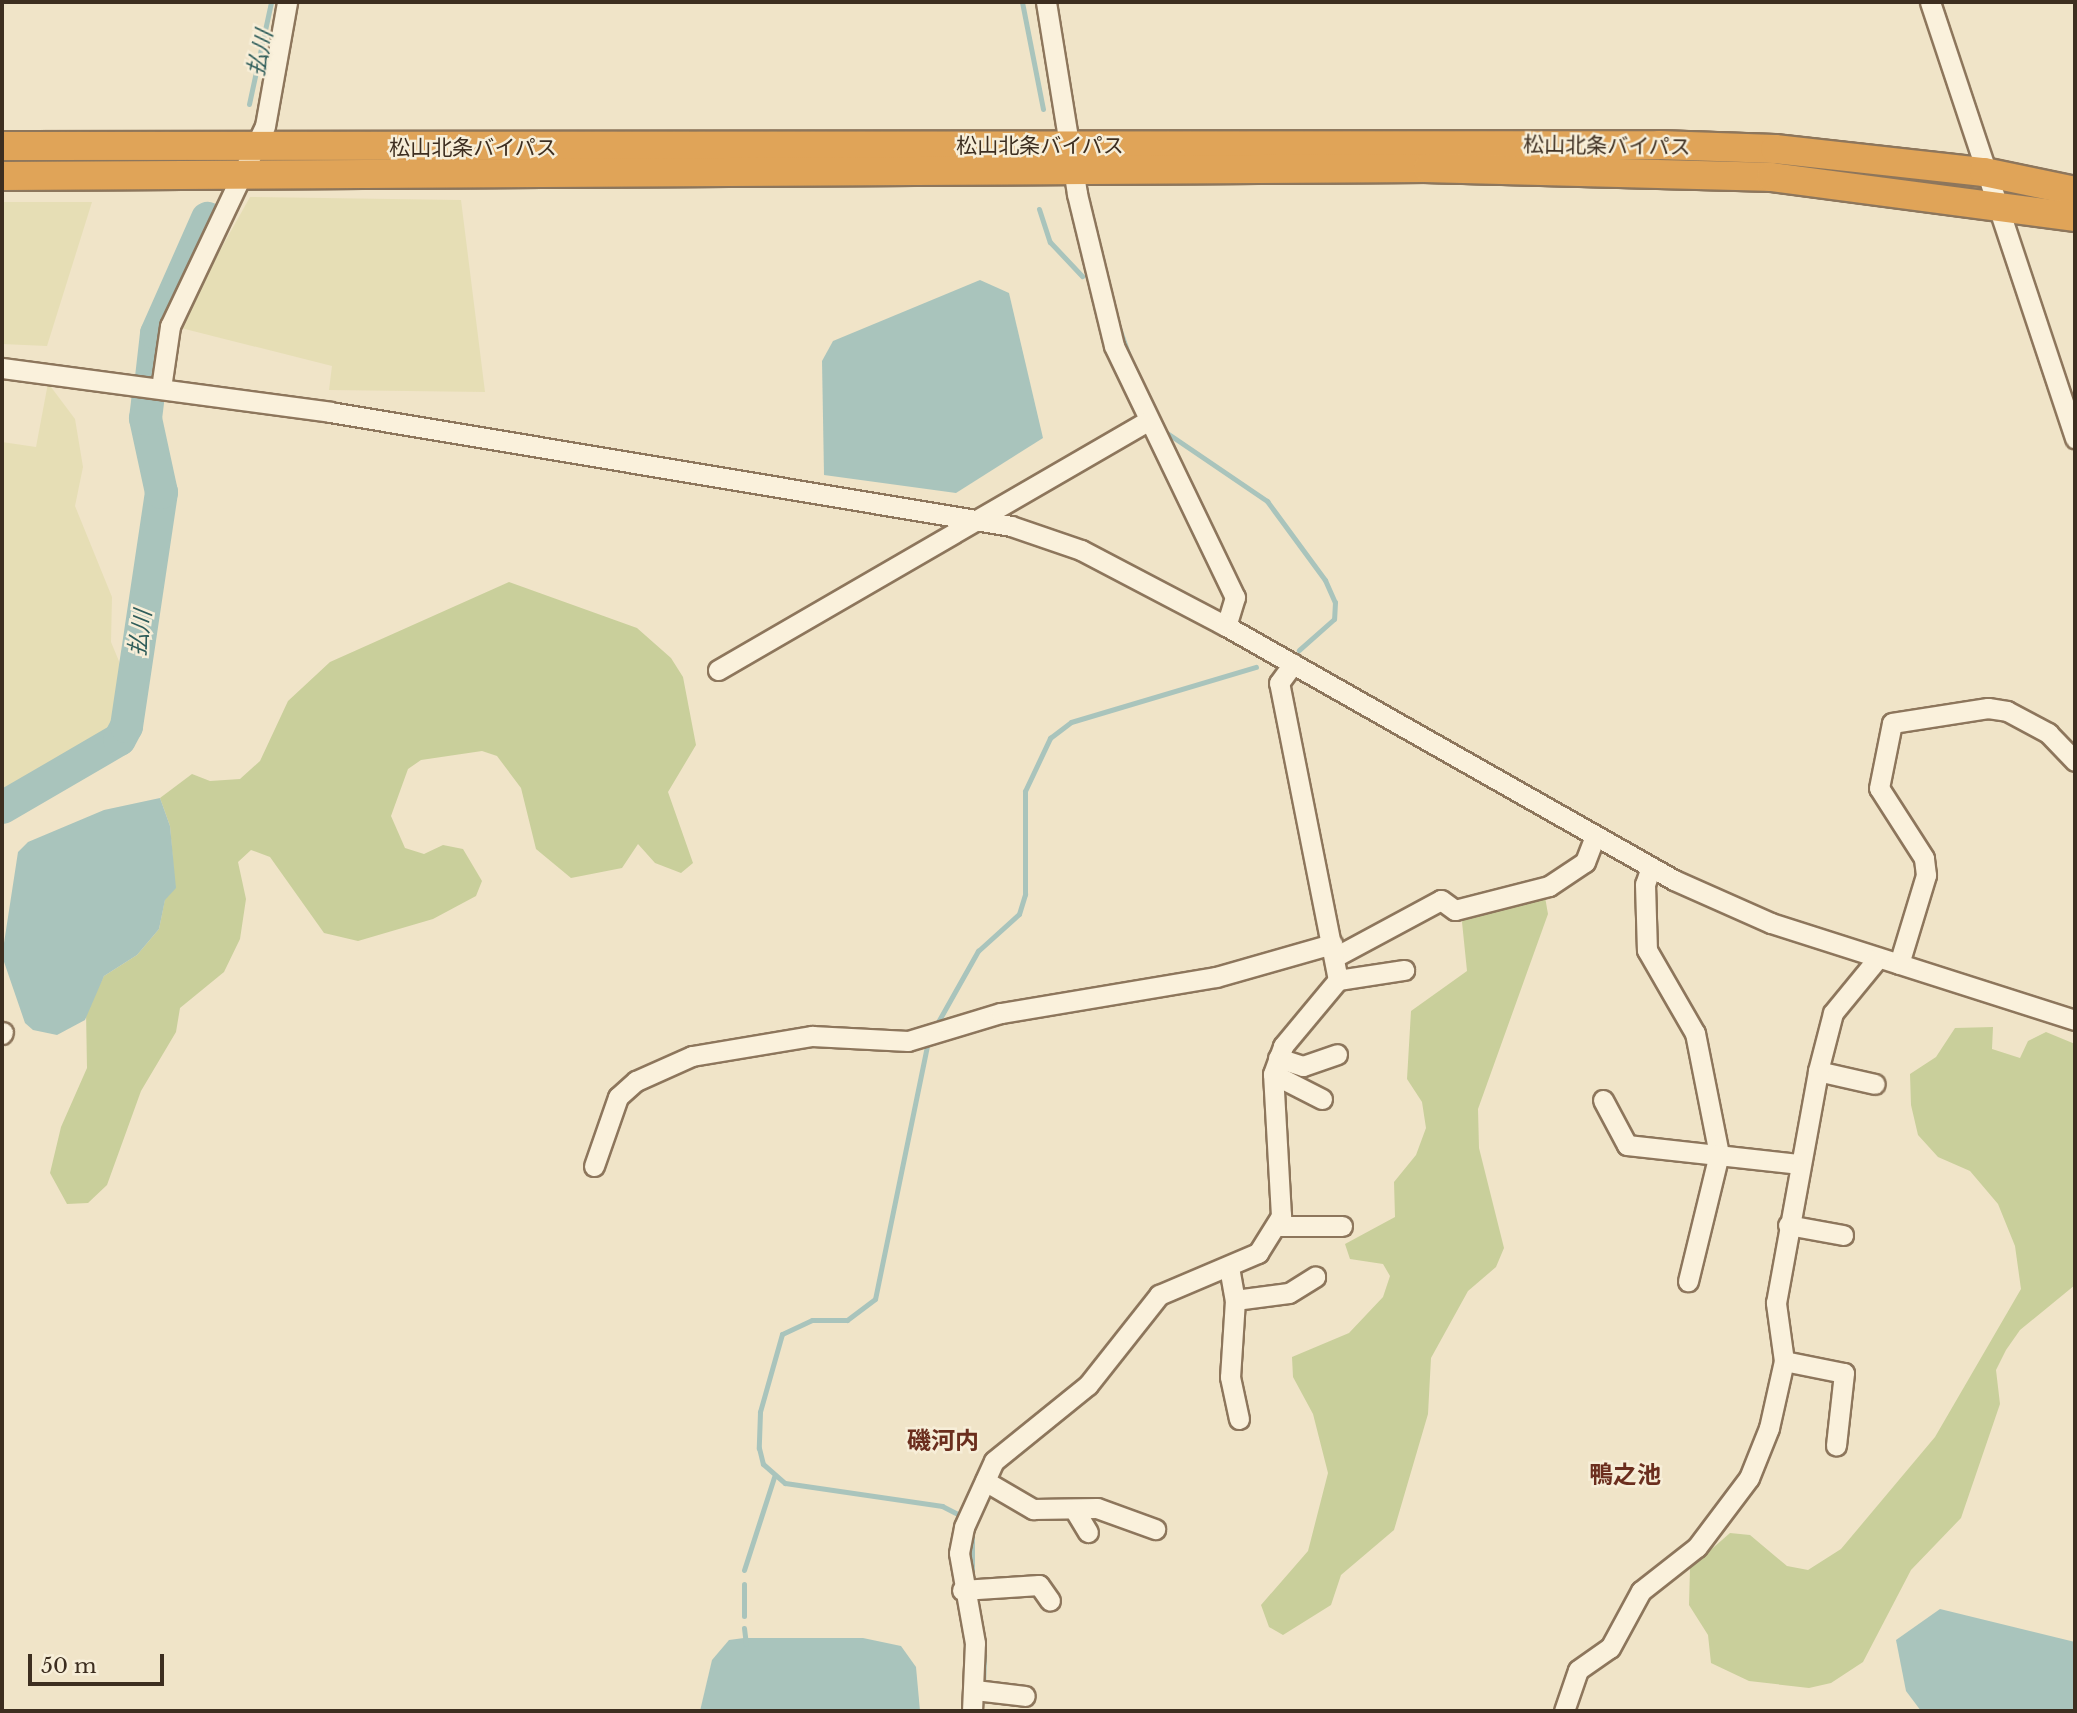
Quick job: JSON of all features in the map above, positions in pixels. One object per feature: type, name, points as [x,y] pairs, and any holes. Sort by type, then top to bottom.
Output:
[{"type":"highway","name":"松山北条バイパス","points":[[2,146],[246,160],[1074,158],[1684,146],[1984,172],[2075,191]]},
{"type":"highway","name":"松山北条バイパス","points":[[1074,158],[1771,177],[1997,204],[2075,217]]},
{"type":"highway","name":"松山北条バイパス","points":[[2,176],[246,160]]},
{"type":"street","points":[[160,388],[170,326],[246,160],[265,126],[287,2]]},
{"type":"street","points":[[1046,2],[1097,284],[1146,422],[1235,597],[1226,626]]},
{"type":"street","points":[[1930,2],[1984,172],[2075,439]]},
{"type":"street","points":[[2,368],[160,388],[976,515],[1081,550],[1226,626],[1651,867],[1771,923],[2075,1020]]},
{"type":"street","points":[[718,670],[976,515],[1146,422]]},
{"type":"street","points":[[1293,664],[1279,683],[1338,981]]},
{"type":"street","points":[[1899,964],[1926,875],[1924,858],[1879,788],[1892,723],[1988,708],[2007,711],[2048,733],[2075,761]]},
{"type":"street","points":[[594,1166],[618,1097],[692,1056],[811,1036],[881,1044],[1216,977],[1333,950],[1441,900],[1455,910],[1549,886],[1585,862],[1595,836]]},
{"type":"street","points":[[1651,867],[1645,884],[1647,950],[1695,1032],[1719,1154],[1688,1282]]},
{"type":"street","points":[[1564,1711],[1578,1670],[1611,1648],[1653,1576],[1697,1547],[1726,1517],[1769,1428],[1784,1361],[1776,1303],[1787,1225],[1818,1070],[1833,1013],[1878,958]]},
{"type":"street","points":[[972,1711],[981,1691],[968,1589],[967,1520],[1004,1448],[1088,1385],[1159,1295],[1196,1274],[1229,1267],[1258,1253],[1278,1226],[1283,1191],[1276,1066],[1338,981],[1404,970]]},
{"type":"street","points":[[1276,1066],[1303,1066],[1337,1054]]},
{"type":"street","points":[[1276,1066],[1322,1099]]},
{"type":"street","points":[[1818,1070],[1875,1084]]},
{"type":"street","points":[[1603,1100],[1627,1145],[1798,1164]]},
{"type":"street","points":[[1787,1225],[1843,1235]]},
{"type":"street","points":[[1278,1226],[1342,1226]]},
{"type":"street","points":[[1229,1267],[1235,1300],[1230,1377],[1239,1419]]},
{"type":"street","points":[[1235,1300],[1289,1293],[1315,1277]]},
{"type":"street","points":[[1784,1361],[1844,1373],[1836,1446]]},
{"type":"street","points":[[985,1481],[1033,1509],[1097,1508],[1155,1530]]},
{"type":"street","points":[[1074,1509],[1088,1532]]},
{"type":"street","points":[[968,1589],[1039,1585],[1050,1601]]},
{"type":"street","points":[[981,1691],[1025,1696]]},
{"type":"shaded area","points":[[250,197],[461,200],[485,392],[329,390],[332,366],[177,327]]},
{"type":"shaded area","points":[[2,202],[92,202],[47,346],[2,344]]},
{"type":"shaded area","points":[[48,383],[75,419],[83,467],[75,506],[112,597],[111,642],[133,695],[132,729],[2,797],[2,442],[36,447]]},
{"type":"green space","points":[[509,582],[637,628],[671,658],[683,677],[696,745],[668,792],[693,863],[681,873],[655,863],[638,844],[622,868],[571,878],[536,849],[521,788],[497,756],[482,751],[421,760],[408,769],[391,816],[405,848],[424,854],[443,845],[463,849],[482,881],[476,896],[433,919],[358,941],[324,933],[270,857],[251,850],[238,862],[246,899],[240,939],[224,972],[180,1008],[176,1032],[141,1091],[107,1185],[88,1203],[67,1204],[50,1173],[61,1127],[87,1068],[86,1011],[104,976],[137,955],[159,929],[165,899],[175,888],[170,826],[160,798],[192,774],[210,781],[240,779],[260,761],[288,701],[330,662]]},
{"type":"green space","points":[[1532,889],[1545,897],[1548,914],[1478,1109],[1479,1148],[1504,1248],[1496,1267],[1468,1291],[1431,1358],[1428,1414],[1394,1530],[1341,1575],[1331,1605],[1283,1635],[1269,1627],[1261,1605],[1308,1551],[1328,1473],[1313,1414],[1293,1377],[1292,1357],[1349,1333],[1383,1297],[1390,1276],[1383,1264],[1350,1259],[1345,1244],[1395,1217],[1394,1182],[1416,1155],[1426,1128],[1422,1102],[1407,1079],[1411,1011],[1467,971],[1462,922],[1471,902]]},
{"type":"green space","points":[[1993,1027],[1992,1049],[2020,1058],[2028,1041],[2046,1032],[2075,1044],[2075,1285],[2020,1330],[2006,1350],[1996,1370],[2000,1404],[1961,1518],[1911,1570],[1863,1662],[1831,1683],[1809,1688],[1749,1681],[1711,1663],[1708,1635],[1689,1605],[1690,1568],[1730,1533],[1750,1535],[1787,1566],[1808,1570],[1841,1549],[1935,1437],[2021,1289],[2015,1246],[1998,1204],[1970,1171],[1938,1157],[1918,1135],[1911,1105],[1910,1074],[1936,1057],[1955,1028]]},
{"type":"water","points":[[980,280],[1009,293],[1043,438],[956,493],[824,475],[822,361],[833,341]]},
{"type":"water","points":[[160,798],[170,826],[176,888],[165,900],[159,929],[137,955],[104,976],[85,1020],[57,1035],[33,1030],[25,1023],[2,956],[18,852],[28,842],[104,810]]},
{"type":"water","points":[[1940,1609],[2075,1642],[2075,1711],[1921,1711],[1906,1691],[1896,1640]]},
{"type":"water","points":[[863,1638],[901,1646],[916,1667],[920,1711],[700,1711],[712,1660],[729,1640]]},
{"type":"waterway","name":"払川","points":[[249,104],[271,2]]},
{"type":"waterway","points":[[1022,2],[1043,109]]},
{"type":"waterway","points":[[1039,209],[1050,242],[1082,276]]},
{"type":"waterway","name":"払川","points":[[151,377],[156,333],[207,218]]},
{"type":"waterway","points":[[1116,319],[1130,359]]},
{"type":"waterway","name":"払川","points":[[2,807],[119,739],[126,726],[161,492],[145,418],[148,393]]},
{"type":"waterway","points":[[1164,431],[1267,501],[1325,580],[1335,602],[1334,619],[1299,650]]},
{"type":"waterway","points":[[934,1029],[978,951],[1019,914],[1025,894],[1025,791],[1050,738],[1071,722],[1256,667]]},
{"type":"waterway","points":[[928,1041],[875,1299],[847,1320],[812,1320],[782,1334],[760,1412],[759,1448],[763,1464],[785,1483],[942,1506],[962,1516]]},
{"type":"waterway","points":[[744,1570],[774,1477]]},
{"type":"waterway","points":[[972,1534],[972,1580]]},
{"type":"waterway","points":[[744,1584],[744,1616]]},
{"type":"waterway","points":[[744,1628],[746,1644]]},
{"type":"waterway","points":[[983,1687],[984,1655]]},
{"type":"district","name":"磯河内","points":[[943,1441]]},
{"type":"district","name":"鴨之池","points":[[1625,1475]]}]
